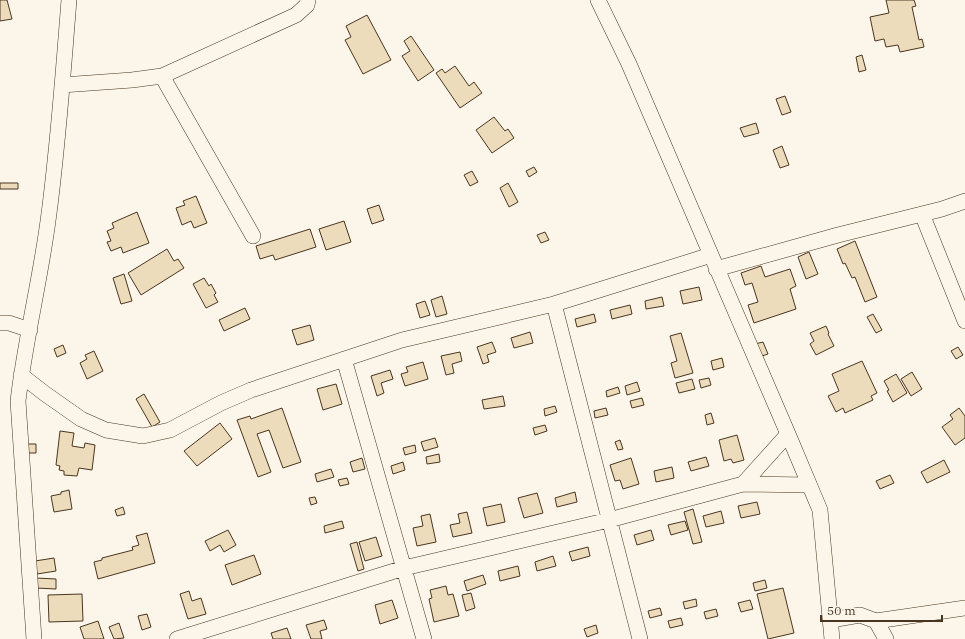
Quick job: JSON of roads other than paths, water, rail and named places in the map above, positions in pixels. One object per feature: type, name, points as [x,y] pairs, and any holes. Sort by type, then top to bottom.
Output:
[{"type":"street","points":[[34,639],[18,401],[21,374],[30,330],[48,221],[69,0]]},
{"type":"street","points":[[62,85],[132,80],[162,76],[296,15],[307,5],[308,0]]},
{"type":"street","points":[[598,0],[629,64],[820,510],[832,639]]},
{"type":"street","points":[[162,76],[253,236]]},
{"type":"street","points":[[21,374],[44,393],[81,419],[106,430],[143,436],[170,430],[221,403],[251,390],[402,340],[554,304],[714,262],[838,235],[965,202]]},
{"type":"street","points":[[922,214],[965,321]]},
{"type":"street","points":[[554,304],[640,639]]},
{"type":"street","points":[[0,323],[9,323],[30,330]]},
{"type":"street","points":[[344,359],[424,639]]},
{"type":"street","points":[[743,484],[788,434]]},
{"type":"street","points":[[177,639],[404,568],[609,520],[743,484],[808,485]]},
{"type":"street","points":[[831,620],[860,615],[876,621],[965,608]]},
{"type":"street","points":[[876,621],[886,639]]}]
